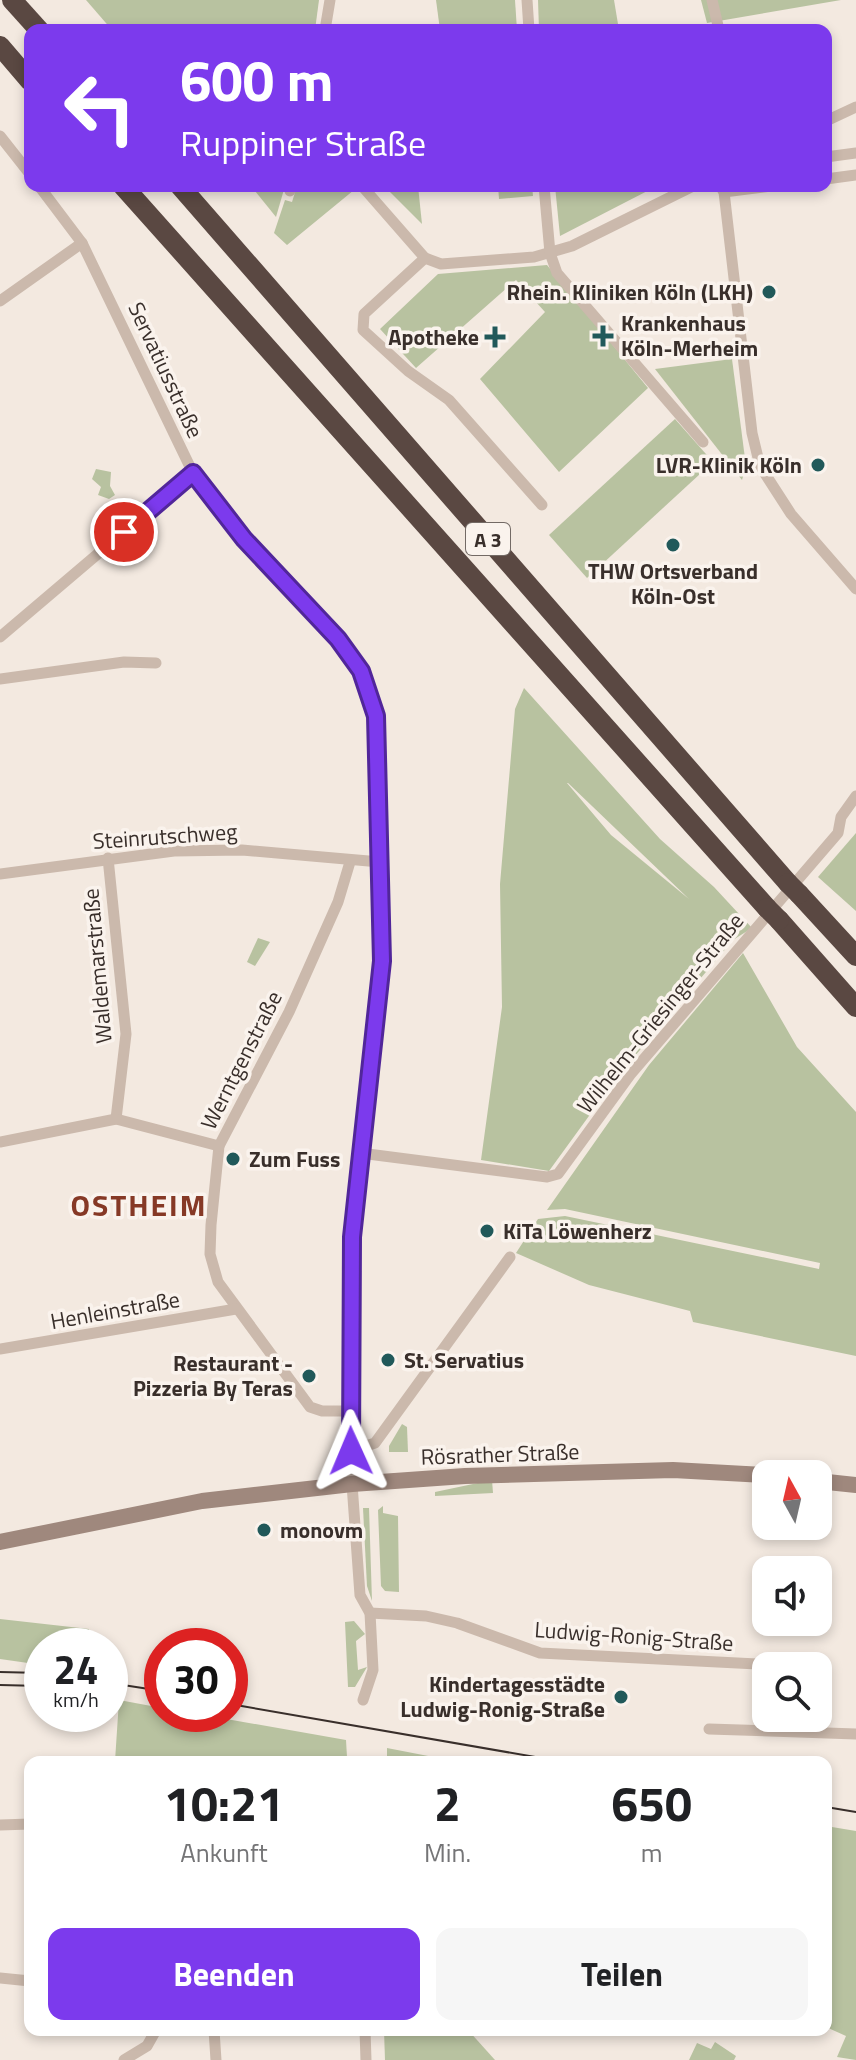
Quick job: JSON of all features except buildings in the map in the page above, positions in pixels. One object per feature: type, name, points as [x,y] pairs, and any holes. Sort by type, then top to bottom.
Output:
[{"type":"highway","points":[[12,0],[34,24]]},
{"type":"highway","points":[[0,46],[24,74]]},
{"type":"highway","name":"A 3","points":[[128,192],[856,1007]]},
{"type":"highway","name":"A 3","points":[[185,192],[856,956]]},
{"type":"main road","name":"Rösrather Straße","points":[[0,1542],[202,1501],[352,1484],[465,1476],[673,1470],[752,1474]]},
{"type":"main road","points":[[832,1482],[856,1485]]},
{"type":"street","points":[[326,24],[330,0]]},
{"type":"street","points":[[527,0],[529,24]]},
{"type":"street","points":[[712,0],[718,24]]},
{"type":"street","points":[[832,118],[856,107]]},
{"type":"street","points":[[0,136],[24,166]]},
{"type":"street","points":[[832,156],[856,153]]},
{"type":"street","points":[[832,178],[856,175]]},
{"type":"street","name":"Servatiusstraße","points":[[44,192],[82,243],[193,473],[244,539],[338,639],[371,691],[378,730],[382,961],[352,1237],[350,1411],[360,1595],[370,1613],[373,1670],[363,1700]]},
{"type":"street","points":[[367,192],[425,258],[441,264],[550,253],[572,246],[681,192]]},
{"type":"street","points":[[545,192],[550,253],[557,273],[703,442]]},
{"type":"street","points":[[722,192],[752,433],[760,466],[791,514],[856,589]]},
{"type":"street","points":[[0,301],[82,243]]},
{"type":"street","points":[[425,258],[364,314],[363,330],[408,371],[449,400],[542,505]]},
{"type":"street","points":[[0,637],[193,473]]},
{"type":"street","points":[[0,679],[124,662],[156,663]]},
{"type":"street","name":"Wilhelm-Griesinger-Straße","points":[[360,1153],[547,1177],[558,1174],[660,1038],[838,833],[841,817],[856,796]]},
{"type":"street","name":"Steinrutschweg","points":[[0,874],[174,851],[242,850],[350,862],[380,862]]},
{"type":"street","name":"Waldemarstraße","points":[[108,858],[126,1034],[116,1119]]},
{"type":"street","name":"Werntgenstraße","points":[[350,862],[338,902],[289,1012],[219,1146],[210,1254],[218,1282],[310,1407],[322,1411],[350,1411]]},
{"type":"street","points":[[0,1142],[116,1119],[219,1146]]},
{"type":"street","points":[[351,1451],[375,1443],[510,1257]]},
{"type":"street","name":"Henleinstraße","points":[[0,1349],[236,1309]]},
{"type":"street","name":"Ludwig-Ronig-Straße","points":[[370,1613],[426,1616],[457,1623],[540,1653],[752,1664]]},
{"type":"street","points":[[709,1729],[856,1734]]},
{"type":"street","points":[[0,1825],[24,1824]]},
{"type":"street","points":[[0,1978],[5,1982],[24,1981]]},
{"type":"street","points":[[124,2060],[147,2046],[153,2036]]},
{"type":"street","points":[[214,2036],[216,2060]]},
{"type":"street","points":[[365,2036],[366,2060]]},
{"type":"green space","points":[[86,0],[319,0],[316,24],[107,24]]},
{"type":"green space","points":[[436,0],[515,0],[517,24],[439,24]]},
{"type":"green space","points":[[538,0],[614,0],[618,24],[539,24]]},
{"type":"green space","points":[[701,0],[841,0],[707,23]]},
{"type":"green space","points":[[256,192],[283,192],[276,217]]},
{"type":"green space","points":[[295,192],[352,192],[287,245],[274,233],[285,200],[292,202]]},
{"type":"green space","points":[[390,192],[419,192],[422,224]]},
{"type":"green space","points":[[498,192],[533,192],[533,196],[499,199]]},
{"type":"green space","points":[[556,192],[645,192],[560,236]]},
{"type":"green space","points":[[547,265],[648,388],[559,472],[480,379],[545,312],[516,280],[416,368],[380,329],[438,274]]},
{"type":"green space","points":[[732,359],[746,466],[742,480],[655,369]]},
{"type":"green space","points":[[675,419],[713,462],[587,578],[549,535]]},
{"type":"green space","points":[[96,469],[111,472],[110,486],[115,495],[109,499],[98,495],[101,487],[92,479]]},
{"type":"green space","points":[[524,688],[660,839],[714,887],[752,928],[733,940],[618,1076],[549,1171],[481,1160],[502,1007],[500,884],[515,709]],"holes":[[[568,783],[689,899],[611,835]]]},
{"type":"green space","points":[[856,833],[856,911],[818,877]]},
{"type":"green space","points":[[258,938],[270,942],[255,966],[247,962]]},
{"type":"green space","points":[[743,953],[797,1047],[856,1112],[856,1356],[693,1322],[690,1311],[589,1285],[516,1253],[538,1219],[565,1216],[819,1269],[820,1263],[565,1209],[547,1210],[649,1065]]},
{"type":"green space","points":[[402,1424],[407,1427],[408,1452],[389,1452],[389,1446]]},
{"type":"green space","points":[[492,1480],[493,1493],[435,1496],[435,1492]]},
{"type":"green space","points":[[383,1506],[383,1513],[398,1516],[399,1592],[385,1591],[381,1586],[378,1510]]},
{"type":"green space","points":[[363,1508],[369,1508],[372,1601],[367,1586]]},
{"type":"green space","points":[[0,1619],[80,1628],[24,1628],[24,1662],[0,1659]]},
{"type":"green space","points":[[354,1621],[365,1634],[356,1641],[358,1670],[367,1667],[355,1687],[348,1687],[345,1622]]},
{"type":"green space","points":[[128,1702],[144,1705],[144,1732],[248,1732],[248,1723],[346,1740],[347,1756],[115,1756],[117,1732],[128,1732]]},
{"type":"green space","points":[[387,1748],[428,1756],[387,1756]]},
{"type":"green space","points":[[832,1827],[856,1831],[856,2060],[837,2057],[846,2036],[832,2030]]},
{"type":"green space","points":[[384,2036],[473,2036],[495,2060],[385,2060]]},
{"type":"green space","points":[[715,2042],[736,2056],[734,2060],[689,2060],[697,2043],[711,2049]]},
{"type":"tram line","points":[[0,1672],[24,1673]]},
{"type":"tram line","points":[[0,1685],[24,1686]]},
{"type":"tram line","points":[[128,1686],[144,1688]]},
{"type":"tram line","points":[[248,1707],[529,1756]]},
{"type":"tram line","points":[[832,1808],[856,1812]]},
{"type":"place","name":"Rhein. Kliniken Köln (LKH)","points":[[769,292]]},
{"type":"place","name":"Krankenhaus Köln-Merheim","points":[[603,336]]},
{"type":"place","name":"Apotheke","points":[[495,337]]},
{"type":"place","name":"LVR-Klinik Köln","points":[[818,465]]},
{"type":"place","name":"THW Ortsverband Köln-Ost","points":[[673,545]]},
{"type":"place","name":"Zum Fuss","points":[[233,1159]]},
{"type":"place","name":"KiTa Löwenherz","points":[[487,1231]]},
{"type":"place","name":"St. Servatius","points":[[388,1360]]},
{"type":"place","name":"Restaurant - Pizzeria By Teras","points":[[309,1376]]},
{"type":"place","name":"monovm","points":[[264,1530]]},
{"type":"place","name":"Kindertagesstädte Ludwig-Ronig-Straße","points":[[621,1697]]},
{"type":"district","name":"OSTHEIM","points":[[139,1205]]},
{"type":"route","points":[[124,532],[193,473],[244,539],[338,639],[371,691],[378,730],[382,961],[352,1237],[351,1451]]}]
